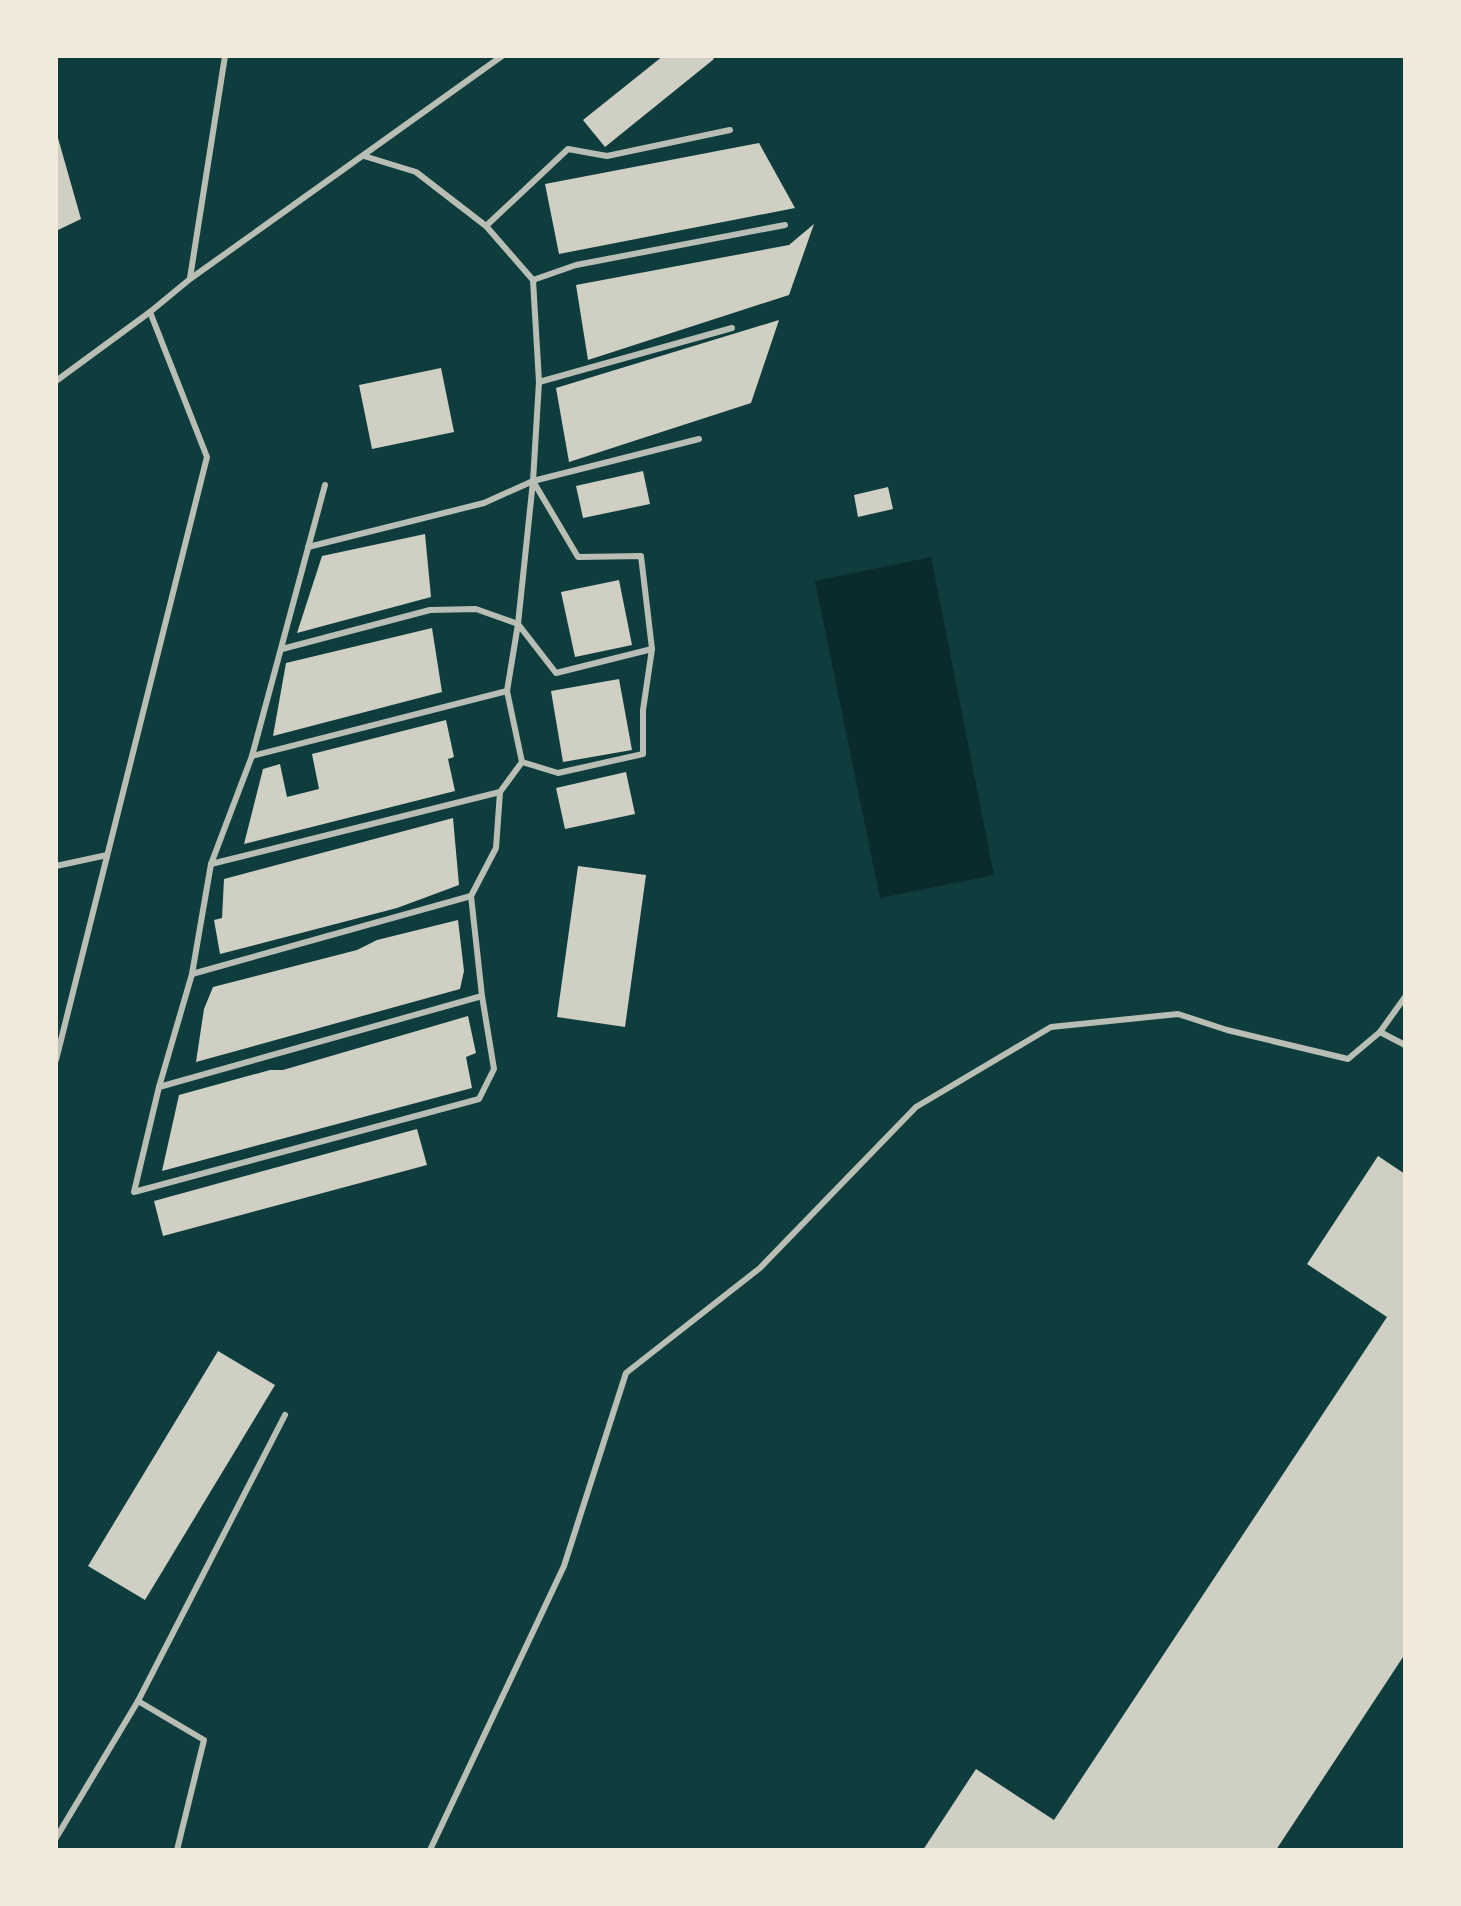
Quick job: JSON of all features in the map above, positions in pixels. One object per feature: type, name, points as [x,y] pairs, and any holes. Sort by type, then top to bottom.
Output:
[{"type":"lane","points":[[190,279],[225,56]]},
{"type":"lane","points":[[56,381],[190,279],[502,56]]},
{"type":"lane","points":[[486,226],[568,149],[607,156],[730,130]]},
{"type":"lane","points":[[325,485],[252,756],[211,864],[192,974],[159,1087],[134,1192],[479,1099],[494,1069],[471,896],[496,848],[500,792],[522,762],[507,691],[518,624],[533,481],[539,382],[533,280],[486,226],[416,172],[364,156]]},
{"type":"lane","points":[[533,280],[576,265],[785,225]]},
{"type":"lane","points":[[56,1060],[207,457],[150,312]]},
{"type":"lane","points":[[539,382],[732,328]]},
{"type":"lane","points":[[308,547],[484,503],[533,481],[699,439]]},
{"type":"lane","points":[[522,762],[558,773],[643,754],[643,710],[652,649],[641,556],[578,557],[533,481]]},
{"type":"lane","points":[[282,649],[430,610],[476,609],[518,624],[556,673],[652,649]]},
{"type":"lane","points":[[252,756],[507,691]]},
{"type":"lane","points":[[211,864],[500,792]]},
{"type":"lane","points":[[56,866],[107,855]]},
{"type":"lane","points":[[192,974],[471,896]]},
{"type":"lane","points":[[159,1087],[482,996]]},
{"type":"lane","points":[[430,1850],[564,1566],[626,1373],[760,1268],[916,1107],[1051,1027],[1178,1014],[1227,1030],[1348,1059],[1380,1032],[1405,997]]},
{"type":"lane","points":[[1380,1032],[1405,1045]]},
{"type":"lane","points":[[56,1838],[138,1701],[285,1415]]},
{"type":"lane","points":[[138,1701],[204,1740],[177,1850]]},
{"type":"water","points":[[931,557],[994,875],[880,898],[815,581]]},
{"type":"building","points":[[663,56],[711,56],[714,59],[605,147],[583,120]]},
{"type":"building","points":[[56,131],[81,219],[56,231]]},
{"type":"building","points":[[759,143],[795,208],[559,254],[545,184]]},
{"type":"building","points":[[814,224],[789,295],[588,360],[576,285],[789,245]]},
{"type":"building","points":[[779,320],[751,403],[569,462],[556,388]]},
{"type":"building","points":[[441,368],[454,432],[372,449],[359,385]]},
{"type":"building","points":[[643,471],[650,504],[583,518],[576,486]]},
{"type":"building","points":[[888,487],[893,509],[858,517],[854,495]]},
{"type":"building","points":[[425,534],[431,597],[297,633],[322,556]]},
{"type":"building","points":[[619,580],[632,645],[575,657],[561,592]]},
{"type":"building","points":[[432,628],[442,692],[273,736],[286,663]]},
{"type":"building","points":[[619,679],[632,750],[563,762],[551,691]]},
{"type":"building","points":[[446,720],[454,757],[448,759],[455,791],[244,844],[263,769],[280,764],[287,797],[319,789],[312,754]]},
{"type":"building","points":[[626,772],[635,814],[565,829],[556,788]]},
{"type":"building","points":[[453,818],[459,885],[397,908],[220,954],[214,920],[222,918],[224,879]]},
{"type":"building","points":[[578,866],[646,875],[625,1027],[557,1017]]},
{"type":"building","points":[[458,920],[464,971],[460,989],[196,1062],[204,1009],[213,987]]},
{"type":"building","points":[[468,1016],[476,1053],[466,1057],[472,1088],[162,1171],[179,1095],[270,1070],[283,1070]]},
{"type":"building","points":[[417,1129],[427,1165],[163,1236],[154,1201]]},
{"type":"building","points":[[1378,1156],[1405,1174],[1405,1654],[1276,1850],[923,1850],[976,1769],[1054,1820],[1387,1317],[1307,1264]]},
{"type":"building","points":[[218,1351],[275,1385],[145,1600],[88,1566]]}]
